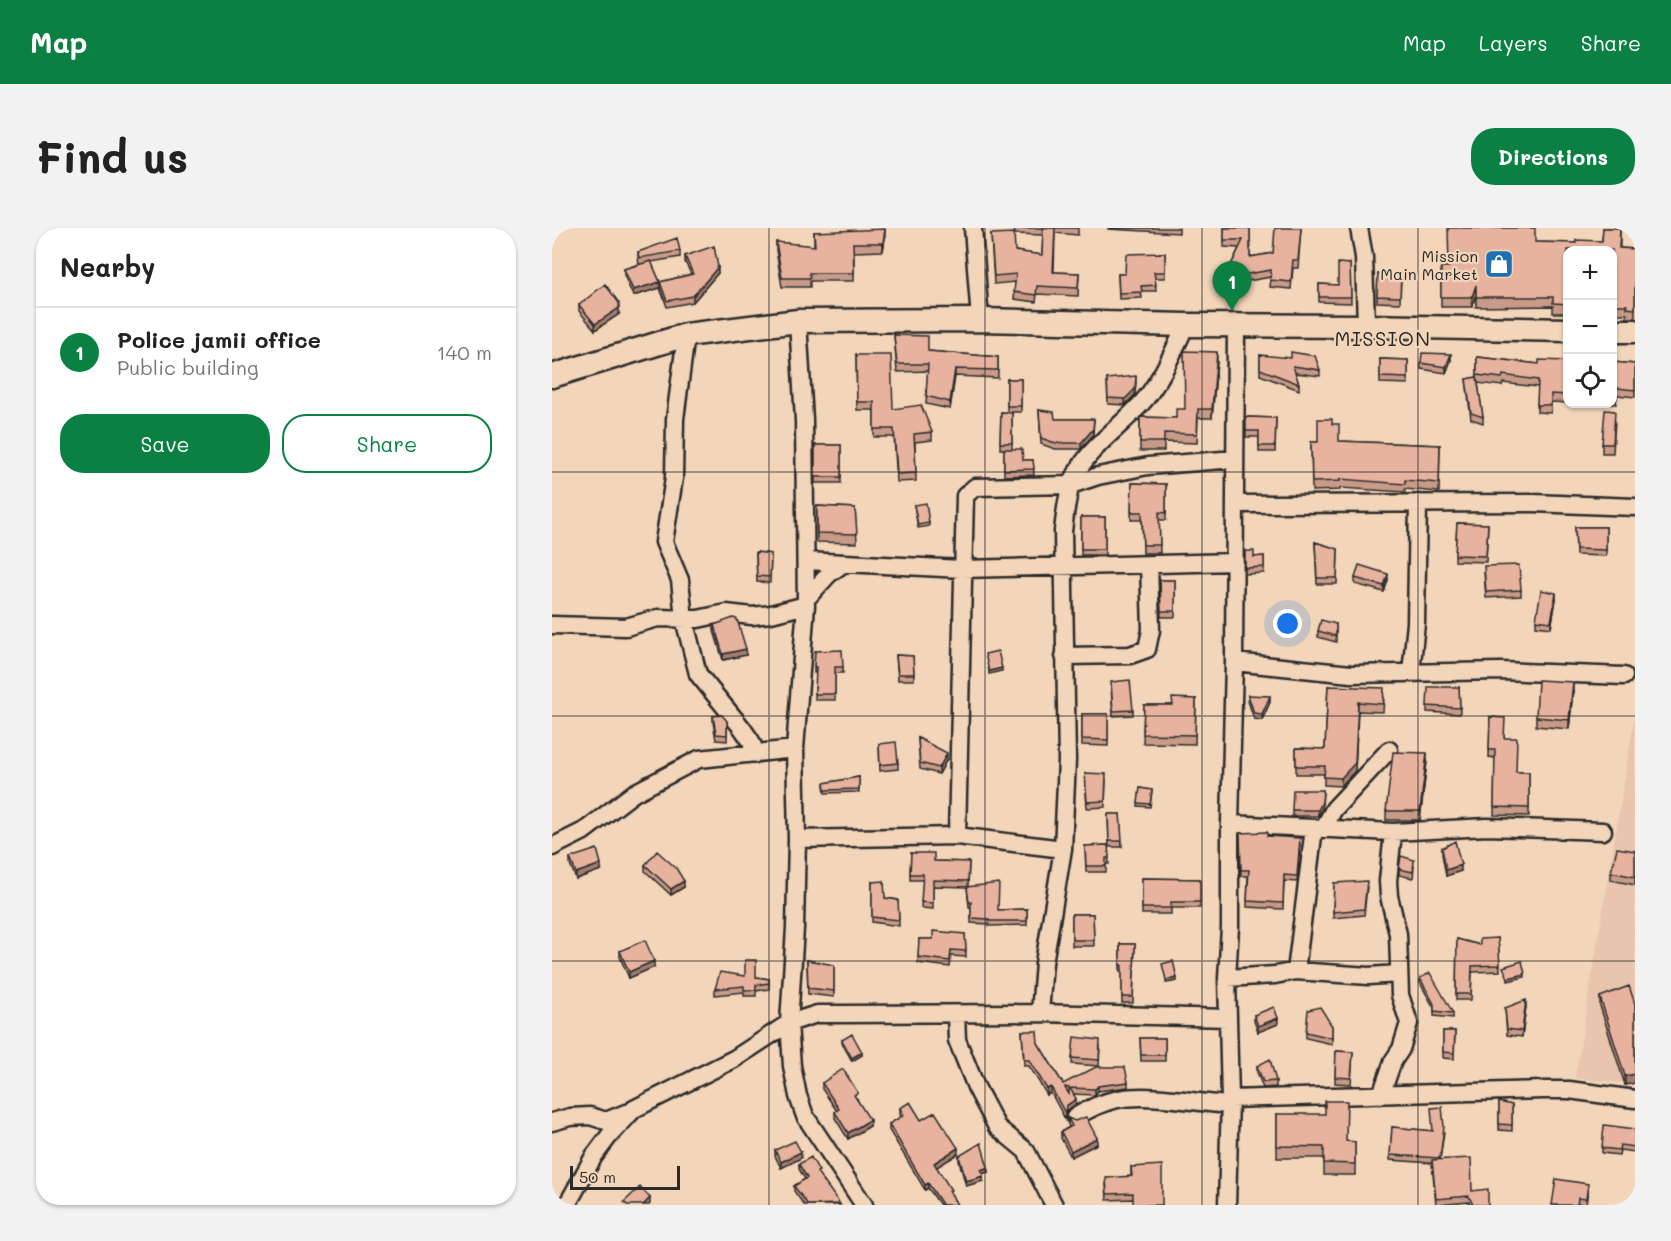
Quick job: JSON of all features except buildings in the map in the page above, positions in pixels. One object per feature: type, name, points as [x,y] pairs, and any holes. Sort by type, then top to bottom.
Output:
[{"type":"main road","points":[[552,376],[686,335],[798,321],[980,320],[1563,330]]},
{"type":"main road","points":[[1617,331],[1635,331]]},
{"type":"street","points":[[973,228],[980,320]]},
{"type":"street","points":[[1359,228],[1364,257],[1366,326]]},
{"type":"street","points":[[798,321],[804,420],[806,602],[795,749],[797,840],[795,928],[789,1023],[792,1066],[805,1116],[864,1205]]},
{"type":"street","points":[[1040,1013],[1044,963],[1063,849],[1067,760],[1063,531],[1071,485],[1094,450],[1132,414],[1147,396],[1162,374],[1186,325]]},
{"type":"street","points":[[1227,1205],[1230,1102],[1227,978],[1230,927],[1234,662],[1236,326]]},
{"type":"street","points":[[686,335],[675,419],[674,478],[664,542],[680,580],[684,619],[698,674],[751,741],[756,754]]},
{"type":"street","points":[[957,836],[965,496],[975,487],[1071,485],[1098,476],[1148,466],[1235,459]]},
{"type":"street","points":[[1410,673],[1416,623],[1418,503]]},
{"type":"street","points":[[1235,504],[1533,503],[1635,507]]},
{"type":"street","points":[[806,561],[962,569],[1234,562]]},
{"type":"street","points":[[552,625],[626,627],[658,618],[698,620],[726,613],[752,616],[771,614],[806,602],[829,574],[844,563]]},
{"type":"street","points":[[1065,656],[1130,655],[1147,649],[1151,630],[1149,564]]},
{"type":"street","points":[[1234,662],[1351,674],[1501,671],[1624,676]]},
{"type":"street","points":[[552,847],[584,831],[634,793],[699,759],[795,749]]},
{"type":"street","points":[[1296,971],[1318,829],[1389,750]]},
{"type":"street","points":[[1230,824],[1392,832],[1487,827],[1603,831]]},
{"type":"street","points":[[1381,1095],[1393,1060],[1404,1042],[1409,1023],[1400,995],[1398,934],[1389,896],[1392,832]]},
{"type":"street","points":[[797,840],[957,836],[1063,849]]},
{"type":"street","points":[[1227,978],[1275,975],[1296,971],[1369,976],[1398,974]]},
{"type":"street","points":[[552,1122],[570,1117],[590,1116],[606,1121],[722,1066],[789,1023],[818,1014],[1040,1013],[1228,1018]]},
{"type":"street","points":[[956,1014],[957,1040],[976,1087],[997,1127],[1026,1152],[1054,1205]]},
{"type":"street","points":[[1075,1116],[1101,1104],[1120,1099],[1230,1102],[1569,1090],[1635,1099]]},
{"type":"street","points":[[567,1205],[599,1149],[634,1109]]},
{"type":"shaded area","points":[[1635,716],[1635,1084],[1575,1078]]},
{"type":"place","name":"Mission Main Market","points":[[1499,264]]},
{"type":"place","name":"Police jamii office","points":[[1232,311]]},
{"type":"district","name":"MISSION","points":[[1383,338]]}]
